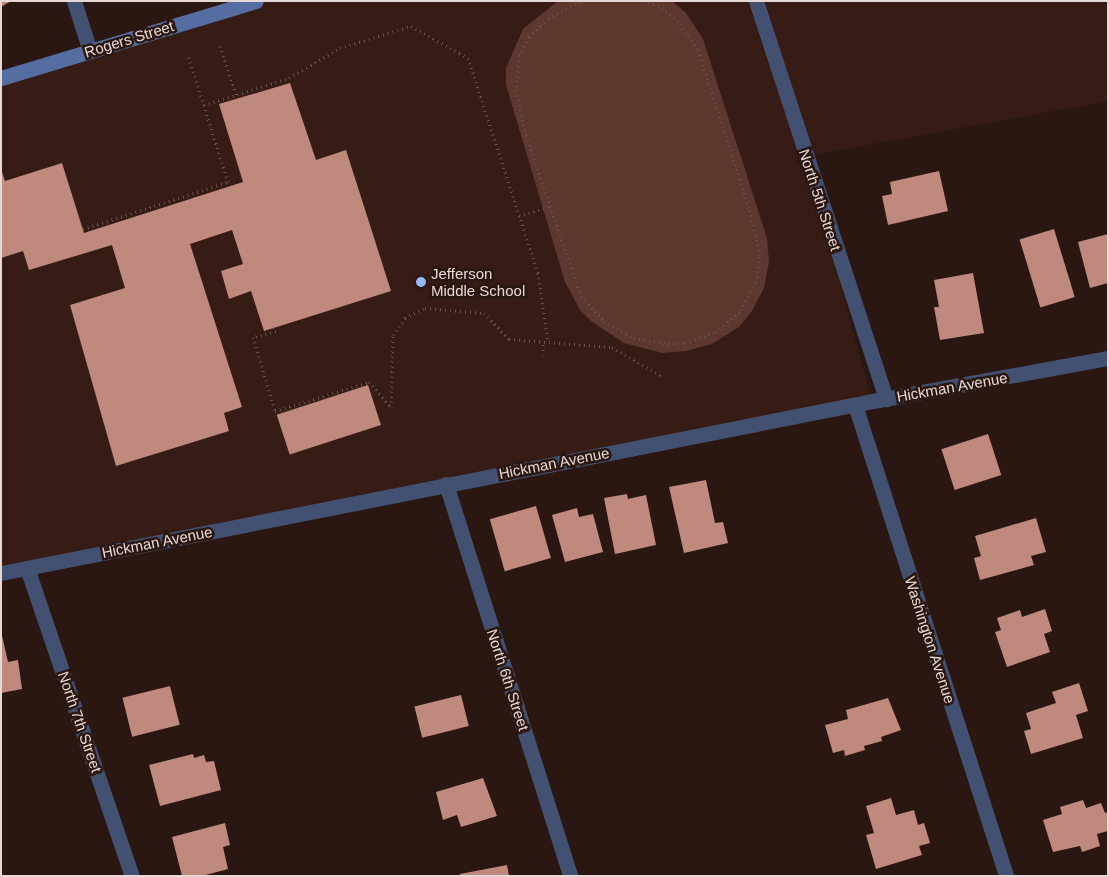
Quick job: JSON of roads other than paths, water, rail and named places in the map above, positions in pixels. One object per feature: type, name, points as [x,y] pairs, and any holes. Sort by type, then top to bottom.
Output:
[{"type":"street","points":[[74,1],[90,51]]},
{"type":"street","name":"Rogers Street","points":[[1,78],[256,1]]},
{"type":"street","name":"North 5th Street","points":[[756,1],[886,399]]},
{"type":"street","name":"Hickman Avenue","points":[[1,573],[446,484],[1108,358]]},
{"type":"street","name":"Washington Avenue","points":[[855,405],[1006,876]]},
{"type":"street","name":"North 6th Street","points":[[446,484],[570,876]]},
{"type":"street","name":"North 7th Street","points":[[27,568],[132,876]]},
{"type":"place","name":"Jefferson Middle School","points":[[421,282]]}]
